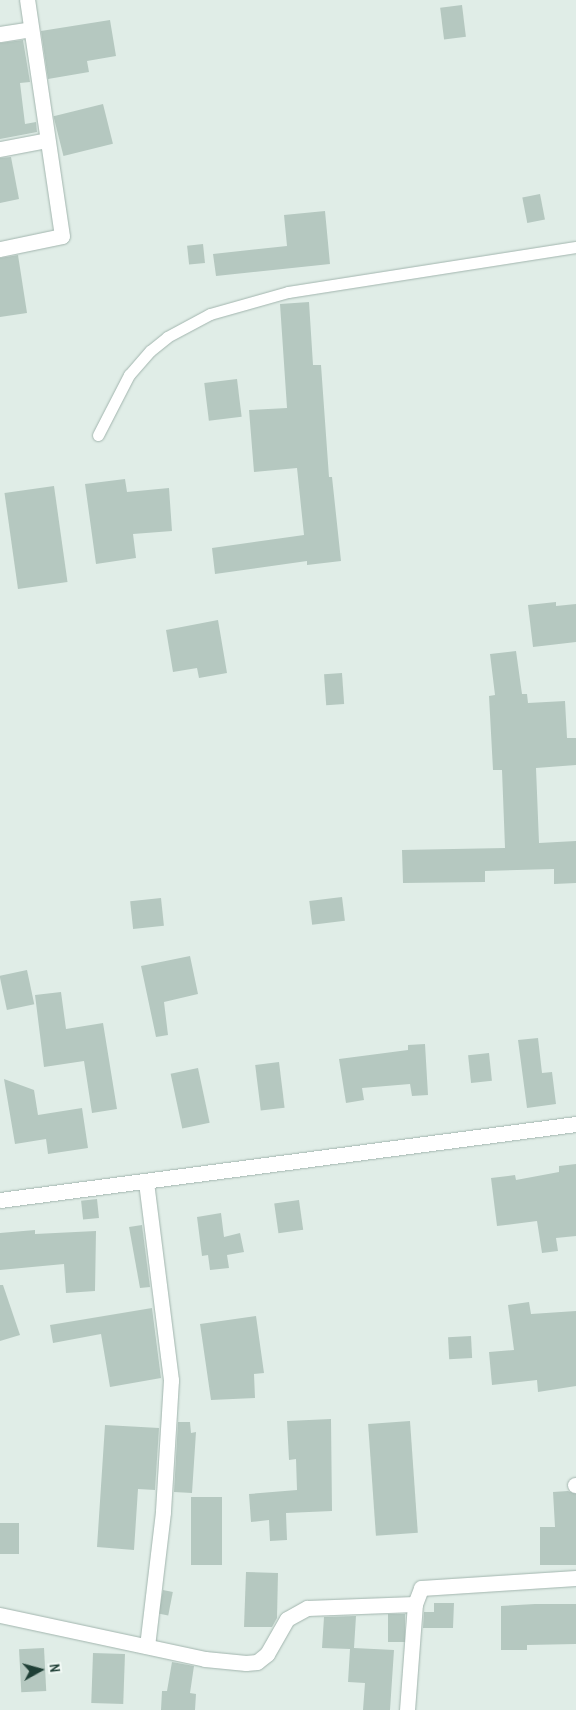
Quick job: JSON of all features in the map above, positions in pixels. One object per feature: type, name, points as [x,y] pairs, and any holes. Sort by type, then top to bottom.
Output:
[{"type":"street","points":[[0,249],[62,236],[27,0]]},
{"type":"street","points":[[0,34],[30,29]]},
{"type":"street","points":[[0,149],[47,140]]},
{"type":"street","points":[[0,1200],[576,1124]]},
{"type":"street","points":[[146,1182],[171,1380],[163,1512],[147,1646]]},
{"type":"street","points":[[407,1710],[415,1604],[421,1588],[428,1586],[576,1578]]},
{"type":"street","points":[[0,1615],[224,1662],[257,1662],[267,1654],[287,1619],[307,1608],[415,1604]]},
{"type":"lane","points":[[98,435],[129,375],[150,351],[167,337],[210,314],[288,292],[576,247]]},
{"type":"building","points":[[462,5],[466,37],[444,39],[440,8]]},
{"type":"building","points":[[110,20],[116,56],[87,61],[89,72],[48,79],[41,31]]},
{"type":"building","points":[[23,40],[30,82],[20,83],[25,124],[36,122],[37,132],[0,139],[0,43]]},
{"type":"building","points":[[103,104],[113,144],[63,156],[54,116]]},
{"type":"building","points":[[11,157],[19,199],[0,203],[0,158]]},
{"type":"building","points":[[540,194],[545,220],[527,223],[522,197]]},
{"type":"building","points":[[325,211],[330,264],[216,276],[213,254],[287,246],[284,215]]},
{"type":"building","points":[[203,244],[205,263],[189,265],[187,246]]},
{"type":"building","points":[[18,255],[27,313],[0,317],[0,258]]},
{"type":"building","points":[[309,302],[313,365],[321,365],[329,477],[332,477],[341,561],[307,565],[307,561],[215,574],[212,548],[304,535],[297,468],[254,472],[249,410],[287,408],[280,304]]},
{"type":"building","points":[[237,379],[242,417],[209,421],[204,383]]},
{"type":"building","points":[[125,479],[127,492],[169,488],[172,531],[133,534],[136,558],[96,564],[85,484]]},
{"type":"building","points":[[54,486],[67,582],[18,589],[4,493]]},
{"type":"building","points":[[556,602],[556,606],[576,604],[576,642],[533,647],[528,605]]},
{"type":"building","points":[[218,620],[227,673],[199,678],[197,668],[173,672],[166,630]]},
{"type":"building","points":[[516,651],[522,694],[527,694],[528,703],[565,701],[567,738],[576,738],[576,765],[536,768],[539,843],[576,841],[576,883],[554,884],[554,869],[485,871],[485,882],[403,883],[402,850],[505,848],[502,770],[493,770],[489,696],[495,695],[490,654]]},
{"type":"building","points":[[342,673],[344,704],[326,705],[324,674]]},
{"type":"building","points":[[342,897],[345,921],[312,925],[309,901]]},
{"type":"building","points":[[161,898],[164,926],[133,929],[130,901]]},
{"type":"building","points":[[190,956],[198,994],[164,1002],[168,1035],[156,1037],[141,966]]},
{"type":"building","points":[[27,970],[34,1004],[7,1010],[0,976]]},
{"type":"building","points":[[61,992],[66,1029],[103,1023],[117,1109],[92,1113],[84,1061],[44,1067],[35,995]]},
{"type":"building","points":[[538,1038],[542,1073],[552,1072],[556,1104],[527,1108],[518,1040]]},
{"type":"building","points":[[425,1044],[428,1095],[412,1096],[410,1084],[362,1088],[364,1100],[346,1103],[339,1059],[408,1050],[408,1045]]},
{"type":"building","points":[[489,1053],[492,1081],[471,1083],[468,1055]]},
{"type":"building","points":[[279,1062],[285,1108],[261,1111],[255,1065]]},
{"type":"building","points":[[198,1068],[210,1123],[182,1129],[171,1074]]},
{"type":"building","points":[[4,1079],[34,1090],[38,1115],[82,1108],[88,1148],[48,1154],[46,1139],[15,1144]]},
{"type":"building","points":[[576,1164],[576,1236],[556,1238],[558,1251],[542,1253],[537,1221],[497,1226],[491,1178],[515,1175],[516,1180],[559,1172],[559,1166]]},
{"type":"building","points":[[97,1199],[99,1218],[83,1220],[81,1201]]},
{"type":"building","points":[[299,1200],[303,1230],[278,1233],[274,1203]]},
{"type":"building","points":[[221,1213],[224,1237],[240,1233],[244,1252],[227,1255],[229,1268],[210,1270],[208,1255],[202,1256],[197,1217]]},
{"type":"building","points":[[142,1225],[150,1287],[140,1288],[129,1227]]},
{"type":"building","points":[[35,1230],[35,1234],[96,1231],[95,1291],[66,1293],[64,1264],[0,1270],[0,1233]]},
{"type":"building","points":[[0,1285],[3,1285],[20,1335],[0,1341]]},
{"type":"building","points":[[529,1302],[531,1314],[576,1311],[576,1386],[538,1392],[537,1380],[492,1385],[489,1352],[514,1350],[508,1305]]},
{"type":"building","points":[[152,1308],[161,1378],[110,1387],[101,1334],[53,1343],[50,1325]]},
{"type":"building","points":[[256,1316],[264,1373],[254,1374],[255,1398],[211,1400],[200,1324]]},
{"type":"building","points":[[471,1336],[472,1358],[449,1359],[448,1337]]},
{"type":"building","points":[[331,1419],[332,1511],[286,1513],[287,1540],[270,1541],[269,1520],[251,1522],[249,1494],[297,1490],[296,1459],[289,1460],[287,1421]]},
{"type":"building","points":[[410,1421],[418,1533],[376,1536],[368,1424]]},
{"type":"building","points":[[178,1422],[190,1422],[191,1433],[196,1432],[192,1493],[174,1492]]},
{"type":"building","points":[[105,1425],[159,1428],[155,1490],[138,1489],[134,1550],[97,1547]]},
{"type":"building","points":[[568,1491],[576,1494],[576,1565],[540,1565],[540,1527],[555,1527],[553,1492]]},
{"type":"building","points":[[191,1497],[222,1497],[222,1565],[191,1565]]},
{"type":"building","points":[[0,1523],[19,1523],[19,1554],[0,1554]]},
{"type":"building","points":[[246,1572],[278,1573],[277,1618],[272,1627],[244,1627]]},
{"type":"building","points":[[163,1590],[173,1592],[168,1615],[158,1614]]},
{"type":"building","points":[[434,1603],[454,1603],[453,1628],[423,1628],[424,1612],[434,1612]]},
{"type":"building","points":[[576,1604],[576,1644],[527,1645],[527,1650],[501,1650],[501,1606]]},
{"type":"building","points":[[388,1614],[405,1614],[405,1642],[388,1642]]},
{"type":"building","points":[[356,1616],[354,1648],[394,1650],[390,1710],[363,1710],[365,1683],[348,1682],[350,1649],[322,1648],[324,1617]]},
{"type":"building","points":[[44,1648],[46,1691],[21,1692],[19,1649]]},
{"type":"building","points":[[93,1653],[125,1654],[123,1704],[91,1703]]},
{"type":"building","points":[[172,1662],[194,1666],[190,1693],[196,1694],[195,1710],[161,1710],[162,1691],[167,1691]]}]
